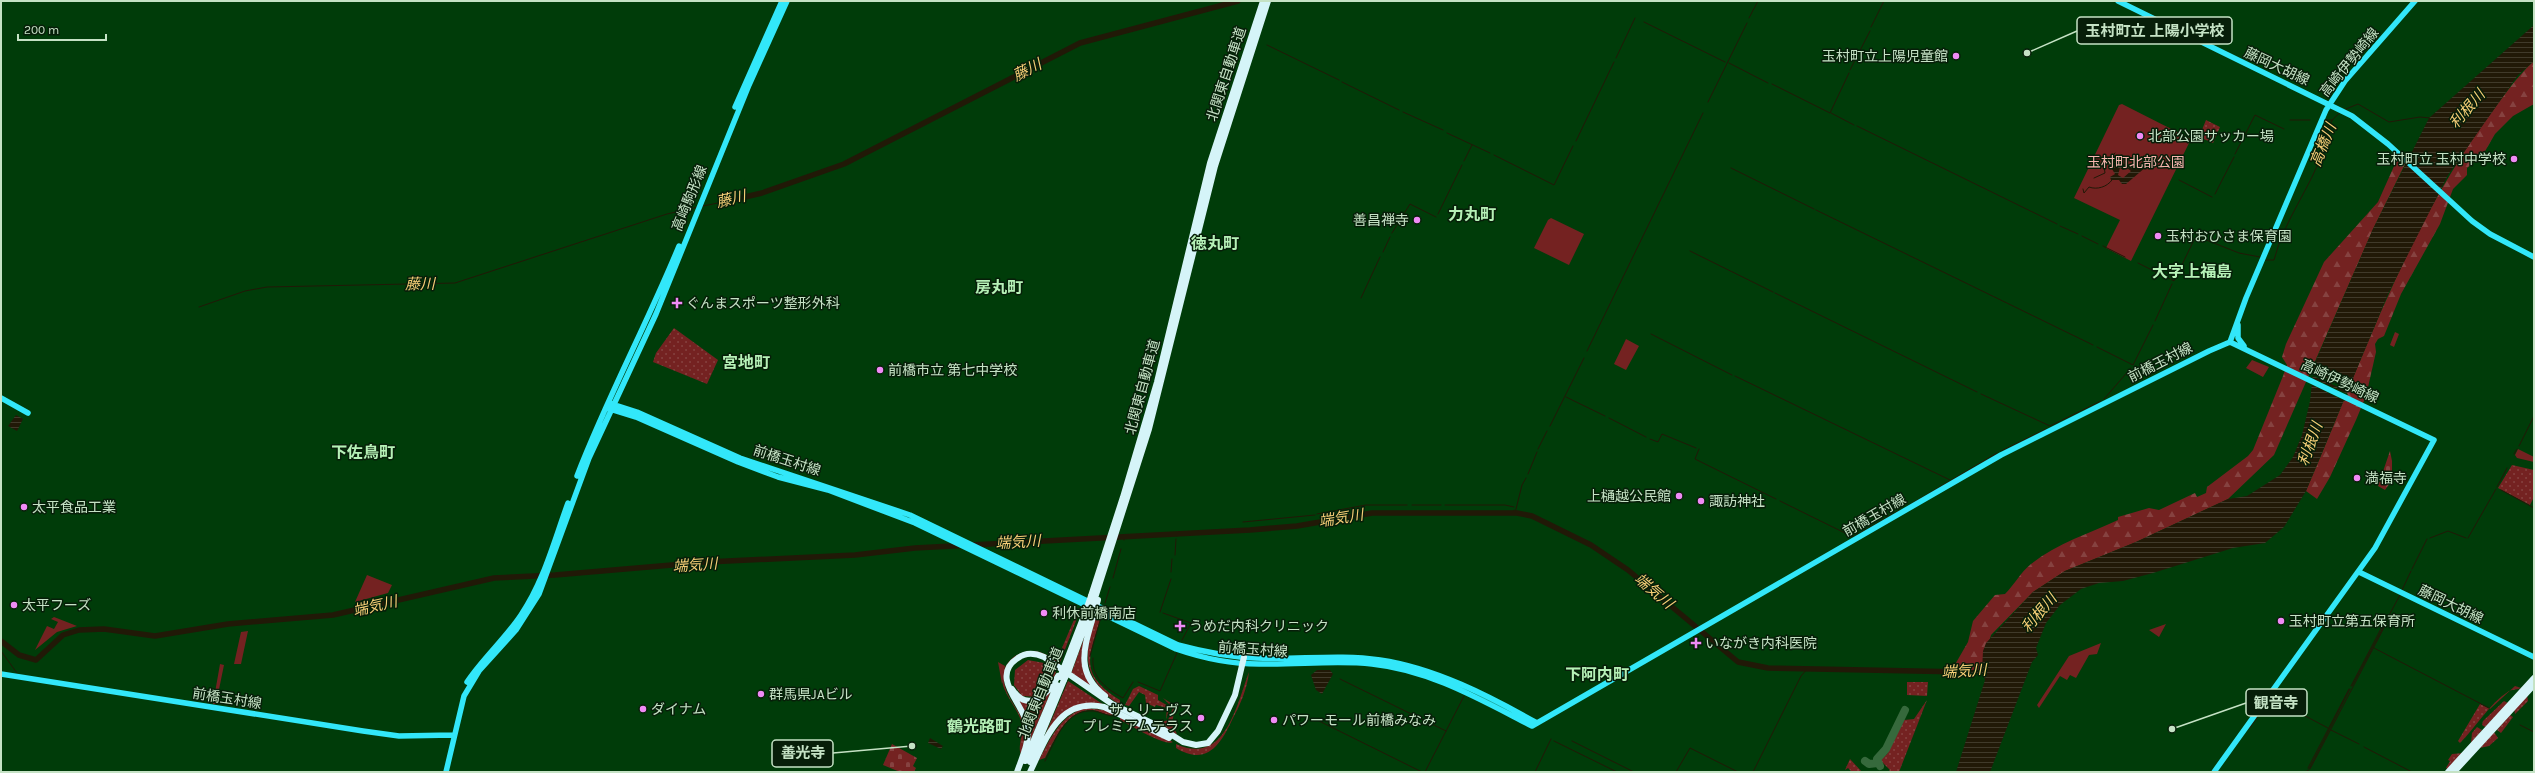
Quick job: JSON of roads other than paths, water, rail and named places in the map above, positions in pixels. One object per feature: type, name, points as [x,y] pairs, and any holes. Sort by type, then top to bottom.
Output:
[{"type":"highway","name":"北関東自動車道","points":[[1113,544],[1116,527],[1159,375],[1210,163],[1262,1]]},
{"type":"highway","name":"北関東自動車道","points":[[1113,544],[1116,527],[1162,383],[1215,166],[1268,1]]},
{"type":"highway","points":[[1113,544],[1089,615],[1084,650],[1086,671],[1097,689],[1125,713]]},
{"type":"highway","name":"北関東自動車道","points":[[1031,754],[1060,678],[1089,615],[1095,598]]},
{"type":"highway","points":[[1024,770],[1031,754],[1027,723],[1009,688],[1006,677],[1012,662],[1022,655],[1032,653],[1044,657],[1091,691],[1125,713]]},
{"type":"highway","points":[[1060,678],[1046,694],[1038,699],[1030,700],[1014,692],[1009,679],[1010,671],[1018,661],[1029,656],[1037,657],[1125,713],[1189,747],[1203,748],[1209,745],[1221,732],[1238,696],[1244,661]]},
{"type":"highway","points":[[2448,772],[2534,678]]},
{"type":"highway","points":[[2454,772],[2534,685]]},
{"type":"highway","points":[[1024,770],[1031,754],[1055,724],[1072,709],[1087,705],[1098,706],[1125,713]]},
{"type":"main road","name":"高崎駒形線","points":[[699,203],[762,44],[782,1]]},
{"type":"main road","name":"高崎駒形線","points":[[610,406],[699,203],[760,58],[787,1]]},
{"type":"main road","name":"藤岡大胡線","points":[[2118,1],[2346,113],[2388,144],[2459,209],[2490,234],[2534,257]]},
{"type":"main road","name":"高崎伊勢崎線","points":[[2214,772],[2359,572],[2387,529],[2434,440],[2366,406],[2278,366],[2230,342],[2240,313],[2317,126],[2329,104],[2345,81],[2415,1]]},
{"type":"main road","points":[[2240,313],[2237,335],[2246,350]]},
{"type":"main road","name":"前橋玉村線","points":[[610,406],[740,458],[872,500],[910,515],[977,552],[1172,647],[1213,659],[1244,661],[1345,658],[1394,663],[1453,682],[1535,725],[2001,455],[2209,350],[2230,342]]},
{"type":"main road","points":[[1,398],[28,413],[1,402]]},
{"type":"main road","points":[[446,772],[456,708],[467,682],[520,617],[543,579],[610,406]]},
{"type":"main road","name":"前橋玉村線","points":[[953,538],[988,552],[1178,645],[1244,661]]},
{"type":"main road","name":"藤岡大胡線","points":[[2359,572],[2534,658]]},
{"type":"main road","name":"前橋玉村線","points":[[1,674],[399,736],[451,735]]},
{"type":"main road","points":[[442,772],[451,735]]},
{"type":"water","name":"利根川","points":[[2534,25],[2534,61],[2518,75],[2448,175],[2388,294],[2306,491],[2284,527],[2265,543],[2233,548],[2153,573],[2123,581],[2099,583],[2081,589],[2060,605],[2046,623],[2036,648],[2038,655],[2032,662],[1990,772],[1956,772],[1985,680],[1983,674],[1959,673],[1963,670],[1982,670],[1983,651],[1986,643],[2033,592],[2065,571],[2136,542],[2228,499],[2247,496],[2280,475],[2293,457],[2302,435],[2310,401],[2314,365],[2373,229],[2429,118]]},
{"type":"water","points":[[2115,160],[2129,166],[2131,163],[2137,167],[2146,167],[2126,184],[2122,184],[2119,180],[2111,180],[2110,177],[2115,174],[2112,169],[2116,167],[2113,162]],"holes":[[[2120,168],[2123,170],[2127,168],[2131,171],[2123,178],[2118,175]]]},
{"type":"water","points":[[16,415],[23,419],[17,431],[8,426]]},
{"type":"water","points":[[1317,670],[1330,670],[1333,674],[1322,694],[1316,690],[1311,675]]},
{"type":"water","points":[[930,738],[943,746],[941,749],[928,743]]},
{"type":"waterway","name":"藤川","points":[[723,202],[762,193],[844,164],[1080,43],[1238,1]]},
{"type":"waterway","points":[[1749,18],[1758,1]]},
{"type":"waterway","points":[[1871,27],[1884,1]]},
{"type":"waterway","points":[[1616,58],[1635,18]]},
{"type":"waterway","points":[[1644,22],[1725,62]]},
{"type":"waterway","points":[[1708,102],[1747,23]]},
{"type":"waterway","points":[[1850,70],[1870,31]]},
{"type":"waterway","points":[[1267,45],[1339,80]]},
{"type":"waterway","points":[[1576,141],[1614,62]]},
{"type":"waterway","points":[[1729,63],[1768,83]]},
{"type":"waterway","points":[[1772,84],[1830,113],[1849,73]]},
{"type":"waterway","points":[[1342,82],[1399,110]]},
{"type":"waterway","name":"高橋川","points":[[2346,109],[2358,104],[2389,122],[2420,117],[2430,118]]},
{"type":"waterway","points":[[1403,112],[1443,130]]},
{"type":"waterway","points":[[1587,351],[1703,113]]},
{"type":"waterway","points":[[1831,113],[1854,125]]},
{"type":"waterway","name":"高橋川","points":[[2266,260],[2274,260],[2278,245],[2290,218],[2318,165],[2330,125],[2335,117],[2340,113]]},
{"type":"waterway","points":[[2235,154],[2255,115],[2284,129]]},
{"type":"waterway","points":[[2290,120],[2310,120]]},
{"type":"waterway","name":"高橋川","points":[[2325,120],[2332,120]]},
{"type":"waterway","points":[[1857,126],[2057,224]]},
{"type":"waterway","points":[[1447,133],[1490,153]]},
{"type":"waterway","points":[[1464,161],[1472,145]]},
{"type":"waterway","points":[[1494,155],[1554,185],[1573,146]]},
{"type":"waterway","points":[[2094,178],[2105,173],[2104,166],[2115,153]]},
{"type":"waterway","points":[[2122,155],[2123,157],[2136,158],[2156,165]]},
{"type":"waterway","points":[[2215,194],[2234,157]]},
{"type":"waterway","points":[[1438,214],[1462,165]]},
{"type":"waterway","points":[[1731,168],[1814,209]]},
{"type":"waterway","points":[[2083,189],[2084,193],[2089,187],[2102,187],[2112,180]]},
{"type":"waterway","points":[[2179,180],[2212,197]]},
{"type":"waterway","name":"藤川","points":[[703,206],[723,202]]},
{"type":"waterway","points":[[1392,233],[1410,204],[1436,217]]},
{"type":"waterway","name":"藤川","points":[[199,307],[245,291],[267,287],[455,283],[667,214],[698,207]]},
{"type":"waterway","points":[[1816,210],[2093,345]]},
{"type":"waterway","points":[[2060,226],[2078,234]]},
{"type":"waterway","points":[[2082,236],[2098,244]]},
{"type":"waterway","name":"高橋川","points":[[2196,236],[2239,253],[2260,257]]},
{"type":"waterway","points":[[1383,252],[1390,237]]},
{"type":"waterway","name":"高橋川","points":[[2138,263],[2174,281],[2195,238]]},
{"type":"waterway","points":[[2103,246],[2125,257]]},
{"type":"waterway","points":[[1690,251],[1773,292]]},
{"type":"waterway","points":[[1361,298],[1380,257]]},
{"type":"waterway","points":[[2155,321],[2172,284]]},
{"type":"waterway","points":[[1775,293],[1977,392]]},
{"type":"waterway","points":[[2097,347],[2133,365],[2153,325]]},
{"type":"waterway","points":[[1651,334],[1732,375]]},
{"type":"waterway","points":[[1550,426],[1584,358]]},
{"type":"waterway","points":[[2104,399],[2131,368]]},
{"type":"waterway","points":[[1735,376],[1950,480]]},
{"type":"waterway","points":[[1981,394],[2050,426],[2101,401]]},
{"type":"waterway","points":[[1566,397],[1605,416]]},
{"type":"waterway","points":[[2519,446],[2534,416]]},
{"type":"waterway","points":[[1609,418],[1646,437]]},
{"type":"waterway","points":[[2001,451],[2046,429]]},
{"type":"waterway","points":[[1538,449],[1547,431]]},
{"type":"waterway","points":[[1650,439],[1658,442],[1662,434],[1696,448]]},
{"type":"waterway","points":[[1699,449],[1695,459],[1776,499]]},
{"type":"waterway","points":[[2514,454],[2517,449]]},
{"type":"waterway","points":[[1528,474],[1537,452]]},
{"type":"waterway","points":[[1906,507],[1997,453]]},
{"type":"waterway","points":[[2497,487],[2507,468]]},
{"type":"waterway","points":[[1515,513],[1522,485],[1526,478]]},
{"type":"waterway","points":[[2468,538],[2496,489]]},
{"type":"waterway","points":[[2501,490],[2534,508]]},
{"type":"waterway","points":[[1780,501],[1853,537],[1900,510]]},
{"type":"waterway","points":[[1317,514],[1366,505],[1407,505]]},
{"type":"waterway","points":[[1412,505],[1441,505]]},
{"type":"waterway","points":[[1445,505],[1505,505],[1514,507]]},
{"type":"waterway","name":"端気川","points":[[1,641],[19,655],[36,660],[63,635],[79,630],[104,629],[155,636],[228,624],[333,615],[494,578],[555,575],[707,562],[855,555],[915,548],[1250,530],[1297,526],[1372,513],[1517,513],[1532,516],[1591,545],[1628,570],[1738,662],[1768,668],[1965,672]]},
{"type":"waterway","points":[[1243,522],[1315,515]]},
{"type":"waterway","points":[[2430,538],[2448,531],[2466,538]]},
{"type":"waterway","points":[[1175,555],[1176,539]]},
{"type":"waterway","points":[[2412,569],[2427,539]]},
{"type":"waterway","points":[[1113,578],[1121,549]]},
{"type":"waterway","points":[[1171,572],[1172,559]]},
{"type":"waterway","points":[[2402,590],[2411,571]]},
{"type":"waterway","points":[[1160,612],[1171,579]]},
{"type":"waterway","points":[[1105,603],[1110,587]]},
{"type":"waterway","points":[[2387,619],[2400,595]]},
{"type":"waterway","points":[[1163,613],[1191,623],[1182,640]]},
{"type":"waterway","points":[[1090,656],[1101,617]]},
{"type":"waterway","points":[[2351,686],[2385,621]]},
{"type":"waterway","points":[[2352,686],[2386,622]]},
{"type":"waterway","points":[[2310,769],[2387,622]]},
{"type":"waterway","points":[[2374,648],[2489,708]]},
{"type":"waterway","points":[[1,651],[17,673]]},
{"type":"waterway","points":[[1138,682],[1160,691],[1177,653]]},
{"type":"waterway","points":[[1093,658],[1093,665],[1097,677],[1106,687],[1117,695],[1123,698],[1133,682]]},
{"type":"waterway","points":[[1753,772],[1801,676],[1808,668]]},
{"type":"waterway","points":[[1340,679],[1446,731]]},
{"type":"waterway","points":[[2308,768],[2349,689]]},
{"type":"waterway","points":[[2309,769],[2350,689]]},
{"type":"waterway","points":[[1425,772],[1464,696]]},
{"type":"waterway","points":[[2249,729],[2271,698],[2328,728]]},
{"type":"waterway","points":[[1045,761],[1063,727],[1076,715],[1084,711],[1094,711],[1112,716],[1115,715]]},
{"type":"waterway","points":[[1319,721],[1422,772]]},
{"type":"waterway","points":[[2520,725],[2534,732]]},
{"type":"waterway","points":[[2331,730],[2359,744]]},
{"type":"waterway","points":[[1535,772],[1551,739]]},
{"type":"waterway","points":[[1554,741],[1617,772]]},
{"type":"waterway","points":[[1572,741],[1634,772]]},
{"type":"waterway","points":[[2364,747],[2412,772]]},
{"type":"waterway","points":[[1676,772],[1690,748],[1738,772]]},
{"type":"place","name":"玉村町立 上陽小学校","points":[[2027,53]]},
{"type":"place","name":"玉村町立上陽児童館","points":[[1956,56]]},
{"type":"place","name":"北部公園サッカー場","points":[[2140,136]]},
{"type":"place","name":"玉村町立 玉村中学校","points":[[2514,159]]},
{"type":"place","name":"善昌禅寺","points":[[1417,220]]},
{"type":"place","name":"玉村おひさま保育園","points":[[2158,236]]},
{"type":"place","name":"ぐんまスポーツ整形外科","points":[[677,303]]},
{"type":"place","name":"前橋市立 第七中学校","points":[[880,370]]},
{"type":"place","name":"満福寺","points":[[2357,478]]},
{"type":"place","name":"上樋越公民館","points":[[1679,496]]},
{"type":"place","name":"諏訪神社","points":[[1701,501]]},
{"type":"place","name":"太平食品工業","points":[[24,507]]},
{"type":"place","name":"太平フーズ","points":[[14,605]]},
{"type":"place","name":"利休前橋南店","points":[[1044,613]]},
{"type":"place","name":"玉村町立第五保育所","points":[[2281,621]]},
{"type":"place","name":"うめだ内科クリニック","points":[[1180,626]]},
{"type":"place","name":"いながき内科医院","points":[[1696,643]]},
{"type":"place","name":"群馬県JAビル","points":[[761,694]]},
{"type":"place","name":"ダイナム","points":[[643,709]]},
{"type":"place","name":"ザ・リーヴス プレミアムテラス","points":[[1201,718]]},
{"type":"place","name":"パワーモール前橋みなみ","points":[[1274,720]]},
{"type":"place","name":"観音寺","points":[[2172,729]]},
{"type":"place","name":"善光寺","points":[[912,746]]},
{"type":"district","name":"力丸町","points":[[1472,214]]},
{"type":"district","name":"徳丸町","points":[[1215,243]]},
{"type":"district","name":"大字上福島","points":[[2192,271]]},
{"type":"district","name":"房丸町","points":[[999,287]]},
{"type":"district","name":"宮地町","points":[[746,362]]},
{"type":"district","name":"下佐鳥町","points":[[363,452]]},
{"type":"district","name":"下阿内町","points":[[1597,674]]},
{"type":"district","name":"鶴光路町","points":[[979,726]]},
{"type":"park label","name":"玉村町北部公園","points":[[2136,162]]}]
